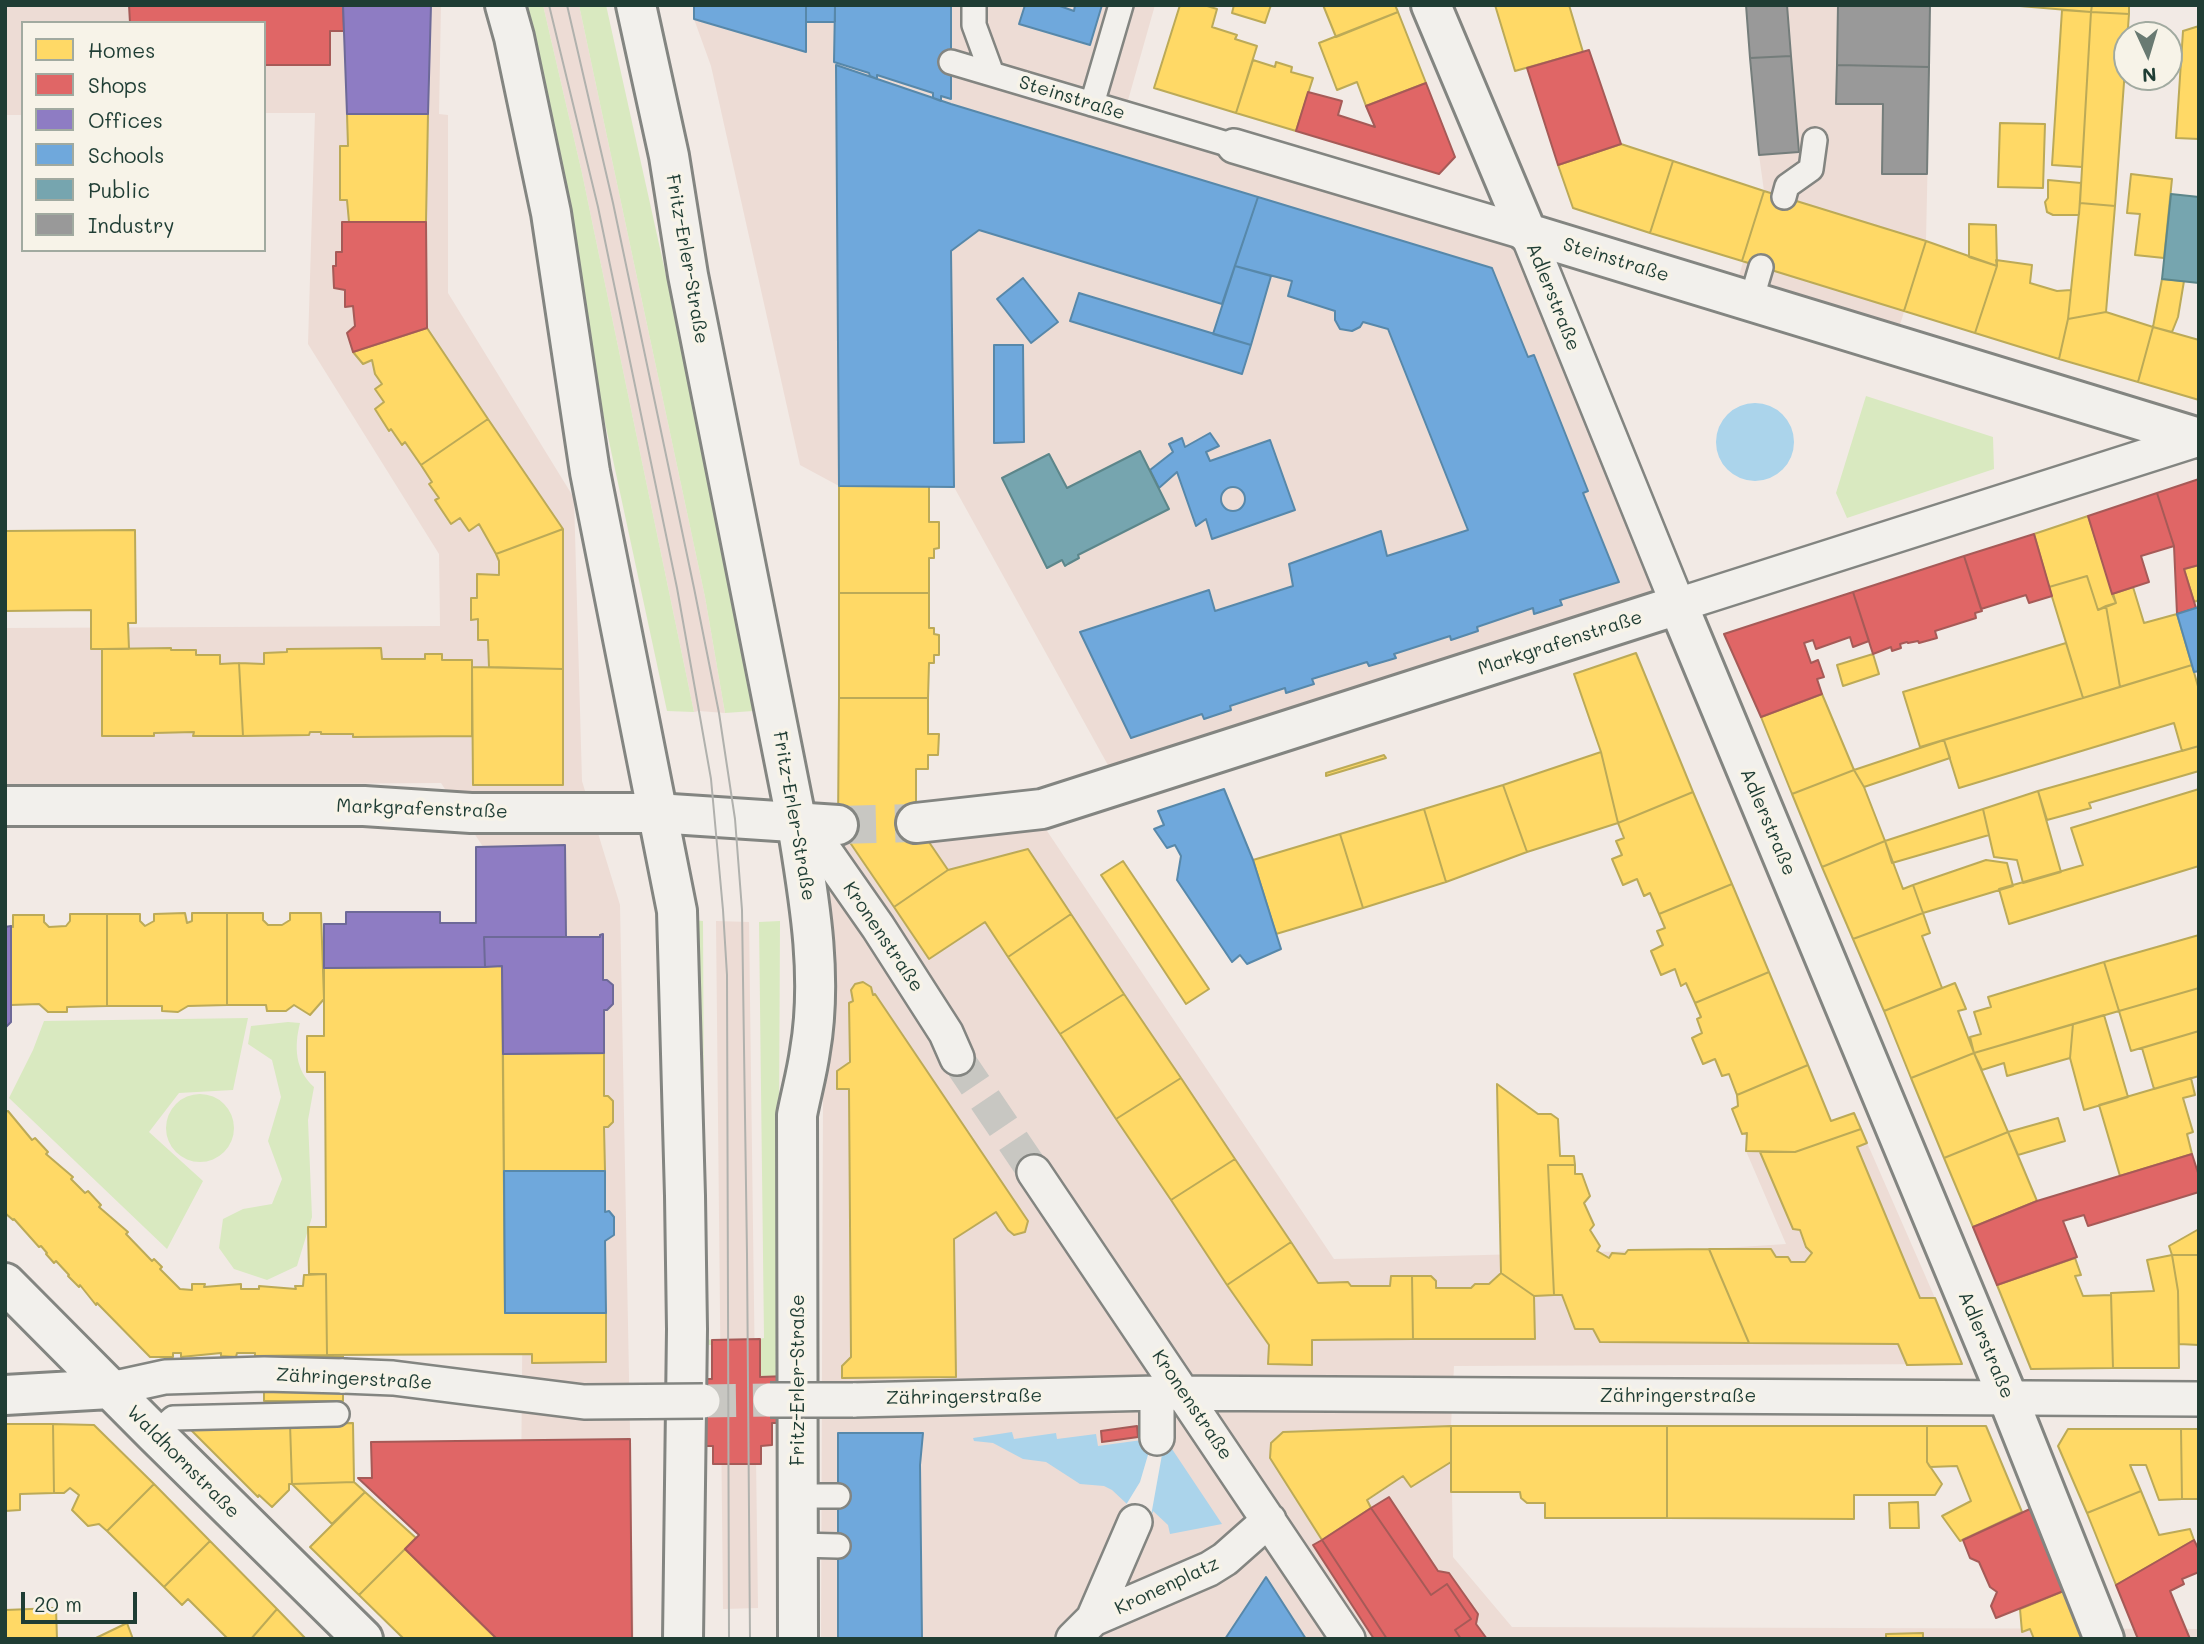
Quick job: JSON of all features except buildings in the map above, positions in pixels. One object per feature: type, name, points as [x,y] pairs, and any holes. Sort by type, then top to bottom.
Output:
[{"type":"street","points":[[505,5],[551,214],[590,471],[677,911],[694,1401],[683,1639]]},
{"type":"street","name":"Fritz-Erler-Straße","points":[[636,5],[669,156],[688,275],[797,824],[811,908],[814,1008],[811,1050],[797,1115],[798,1639]]},
{"type":"street","name":"Adlerstraße","points":[[1431,5],[2008,1398],[2104,1639]]},
{"type":"street","name":"Steinstraße","points":[[1234,146],[1527,233],[1756,284],[2199,438]]},
{"type":"street","name":"Markgrafenstraße","points":[[916,823],[1042,809],[2199,438]]},
{"type":"street","name":"Markgrafenstraße","points":[[5,806],[364,806],[471,813],[656,813],[838,825]]},
{"type":"street","name":"Kronenstraße","points":[[797,824],[827,854],[878,927],[946,1033],[957,1058]]},
{"type":"street","name":"Kronenstraße","points":[[1034,1172],[1171,1393],[1269,1520],[1348,1639]]},
{"type":"street","name":"Waldhornstraße","points":[[5,1283],[363,1639]]},
{"type":"street","name":"Zähringerstraße","points":[[5,1395],[110,1389],[165,1377],[264,1374],[393,1378],[584,1402],[694,1401]]},
{"type":"street","points":[[1157,1438],[1171,1393]]},
{"type":"street","name":"Zähringerstraße","points":[[770,1401],[1171,1393],[2199,1399]]},
{"type":"street","name":"Kronenplatz","points":[[1083,1629],[1209,1569],[1225,1559],[1269,1520]]},
{"type":"street","name":"Kronenplatz","points":[[1083,1629],[1135,1522]]},
{"type":"lane","points":[[974,5],[974,25],[992,74]]},
{"type":"lane","points":[[1092,104],[1121,5]]},
{"type":"lane","name":"Steinstraße","points":[[951,62],[1234,146]]},
{"type":"lane","points":[[1783,197],[1787,186],[1811,169],[1815,140]]},
{"type":"lane","points":[[582,1401],[694,1401]]},
{"type":"lane","points":[[155,1434],[173,1418],[337,1414]]},
{"type":"lane","points":[[798,1496],[838,1496]]},
{"type":"lane","points":[[798,1545],[838,1546]]},
{"type":"shaded area","points":[[5,5],[441,5],[439,114],[448,115],[448,293],[574,498],[582,781],[620,905],[634,1639],[528,1639],[521,1490],[526,912],[441,783],[5,786],[5,628],[440,626],[439,554],[308,344],[315,113],[266,113],[266,21],[21,21],[21,115],[5,115]]},
{"type":"shaded area","points":[[543,5],[579,5],[705,597],[725,713],[694,712],[582,173]]},
{"type":"shaded area","points":[[694,5],[1155,5],[1121,125],[1516,247],[1659,601],[1109,767],[954,487],[839,486],[800,465],[711,66],[694,19]]},
{"type":"shaded area","points":[[1746,5],[1931,5],[1926,241],[1899,328],[1738,279],[1764,191]]},
{"type":"shaded area","points":[[1041,822],[1334,1259],[1709,1249],[1786,1244],[1746,1151],[1795,1152],[1861,1129],[1962,1364],[1454,1366],[1451,1426],[1453,1557],[1512,1627],[2199,1629],[2199,1639],[821,1639],[824,830]]},
{"type":"shaded area","points":[[716,921],[749,922],[758,1608],[723,1609]]},
{"type":"green space","points":[[520,5],[543,5],[582,173],[694,712],[667,711],[578,297]]},
{"type":"green space","points":[[579,5],[606,5],[671,298],[753,711],[725,713],[705,597]]},
{"type":"green space","points":[[1866,396],[1993,437],[1994,469],[1847,518],[1836,493]]},
{"type":"green space","points":[[693,920],[703,921],[705,1339],[712,1340],[712,1345],[697,1345]]},
{"type":"green space","points":[[780,921],[779,1118],[787,1376],[760,1377],[760,1339],[764,1338],[759,922]]},
{"type":"green space","points":[[248,1018],[233,1090],[179,1093],[149,1132],[203,1181],[167,1249],[9,1098],[44,1021]]},
{"type":"green space","points":[[300,1023],[298,1058],[303,1073],[314,1087],[308,1120],[312,1217],[297,1266],[267,1280],[234,1269],[219,1248],[223,1219],[243,1209],[272,1204],[282,1179],[268,1141],[281,1097],[272,1060],[248,1044],[251,1026]]},
{"type":"green space","points":[[207,1094],[228,1109],[234,1121],[232,1141],[224,1152],[207,1162],[193,1162],[176,1152],[168,1141],[166,1121],[176,1104],[187,1096]]},
{"type":"water","points":[[1755,403],[1770,406],[1783,414],[1791,427],[1794,442],[1791,457],[1783,470],[1770,478],[1755,481],[1740,478],[1727,470],[1719,457],[1716,442],[1719,427],[1727,414],[1740,406]]},
{"type":"water","points":[[1012,1432],[1014,1439],[1056,1433],[1057,1439],[1096,1434],[1098,1446],[1164,1437],[1222,1524],[1170,1534],[1168,1525],[1153,1511],[1149,1527],[1118,1518],[1127,1504],[1112,1490],[1104,1486],[1080,1484],[1046,1462],[1023,1459],[993,1443],[974,1441],[973,1438]]},
{"type":"pier","points":[[1150,1448],[1163,1449],[1149,1527],[1118,1518],[1140,1482]]},
{"type":"tunnel","points":[[838,825],[916,823]]},
{"type":"tunnel","points":[[957,1058],[1034,1172]]},
{"type":"tunnel","points":[[703,1401],[770,1400]]},
{"type":"tram line","points":[[549,5],[598,207],[677,588],[711,779],[727,975],[729,1639]]},
{"type":"tram line","points":[[567,5],[613,203],[694,588],[719,713],[735,819],[742,910],[750,1639]]}]
